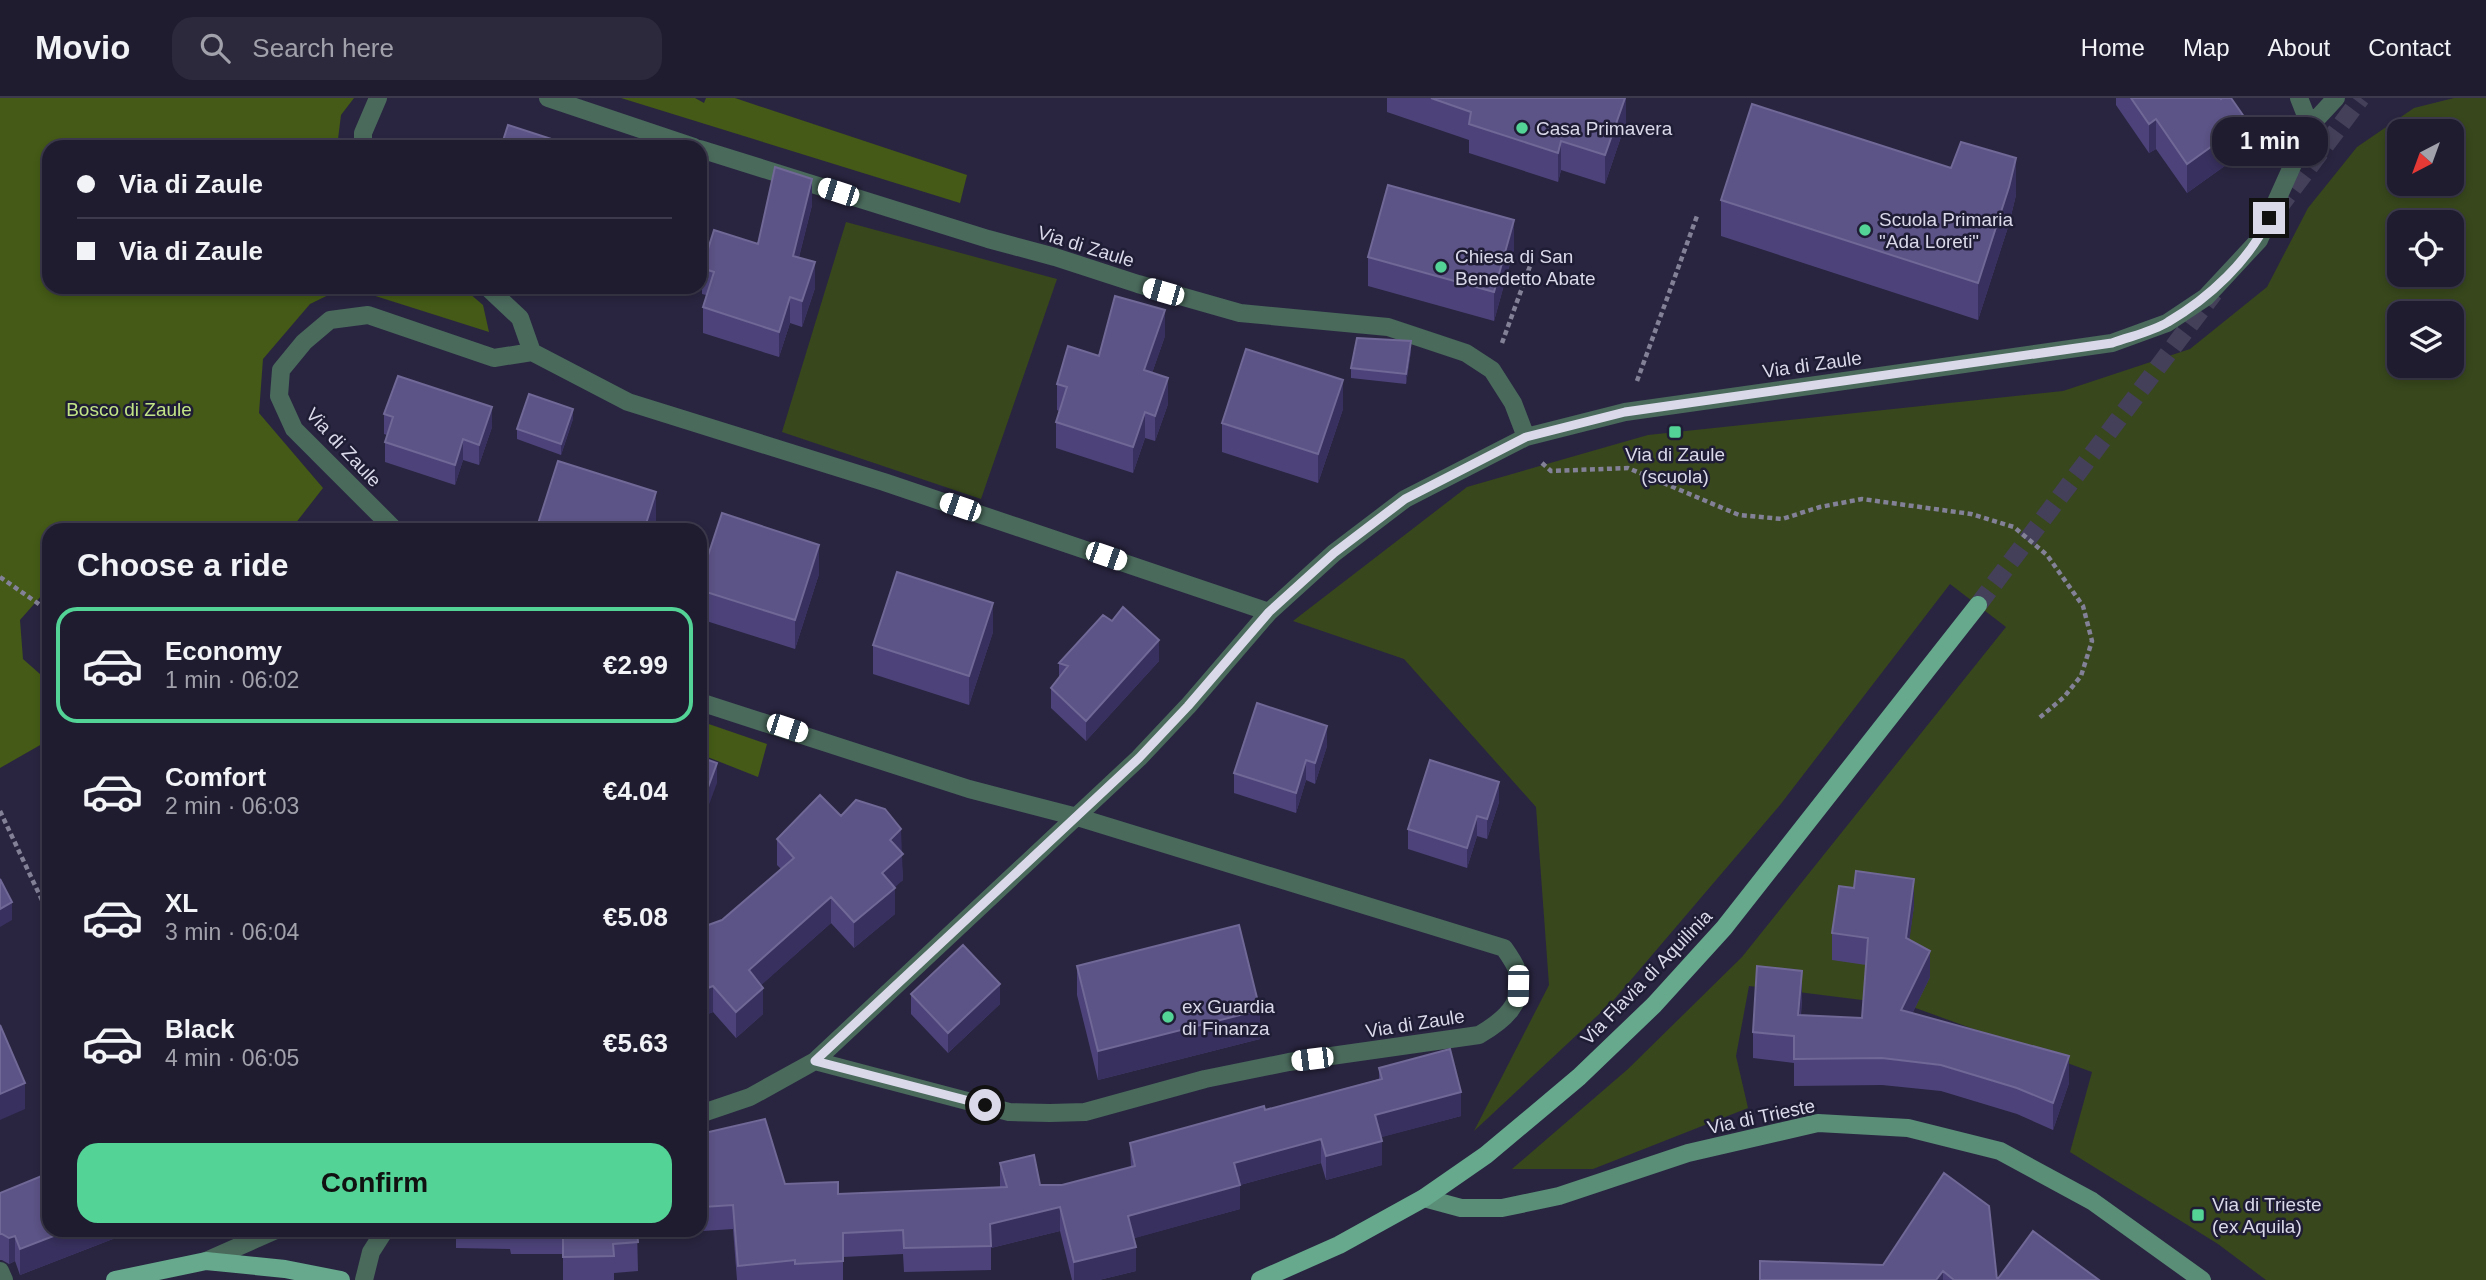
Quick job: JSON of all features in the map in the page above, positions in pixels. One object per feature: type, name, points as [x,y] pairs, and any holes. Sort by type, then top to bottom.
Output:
[{"type":"main road","name":"Via Flavia di Aquilinia","points":[[1260,1280],[1339,1245],[1424,1198],[1486,1155],[1579,1077],[1654,1005],[1724,928],[1978,605]]},
{"type":"main road","points":[[115,1280],[206,1261],[285,1269],[341,1280]]},
{"type":"street","points":[[363,140],[363,133],[378,98]]},
{"type":"street","points":[[548,98],[673,140]]},
{"type":"street","points":[[2299,98],[2310,126]]},
{"type":"street","name":"Via di Zaule","points":[[707,1112],[750,1097],[815,1061],[1077,817],[1188,706],[1269,612],[1334,553],[1405,499],[1526,437],[1625,412],[2112,343],[2166,323],[2206,297],[2259,240],[2310,126],[2336,98]]},
{"type":"street","name":"Via di Zaule","points":[[707,151],[988,239],[1240,313],[1388,327],[1466,353],[1492,370]]},
{"type":"street","points":[[494,294],[520,318],[532,352],[628,402],[897,486],[1269,612]]},
{"type":"street","name":"Via di Zaule","points":[[388,523],[294,429],[279,396],[281,370],[304,342],[330,320],[368,315],[494,358],[532,352]]},
{"type":"street","points":[[1492,370],[1513,403],[1526,437]]},
{"type":"street","name":"Via di Zaule","points":[[707,704],[969,789],[1077,817],[1504,948],[1518,972],[1518,1000],[1501,1023],[1479,1035],[1289,1062],[1205,1079],[1085,1112],[1009,1112],[815,1061]]},
{"type":"street","name":"Via di Trieste","points":[[1424,1198],[1461,1208],[1502,1208],[1530,1204],[1688,1153],[1818,1123],[1908,1128],[2000,1151],[2092,1201],[2202,1280]]},
{"type":"street","points":[[206,1261],[260,1237]]},
{"type":"street","points":[[364,1280],[371,1252],[381,1237]]},
{"type":"street","points":[[0,1271],[4,1280]]},
{"type":"path","points":[[1625,412],[1697,216]]},
{"type":"path","points":[[1492,370],[1531,266]]},
{"type":"path","points":[[1526,437],[1531,456],[1551,471],[1628,468],[1739,515],[1782,519],[1820,507],[1862,499],[1971,514],[2014,527],[2047,555],[2083,606],[2092,641],[2081,676],[2064,696],[2038,719]]},
{"type":"path","points":[[0,577],[42,606]]},
{"type":"path","points":[[0,811],[42,900]]},
{"type":"green space","name":"Bosco di Zaule","points":[[0,98],[354,98],[341,115],[338,140],[42,140],[42,294],[331,294],[310,304],[263,359],[259,413],[323,488],[296,523],[42,523],[42,595],[20,620],[23,659],[42,676],[42,744],[0,768]]},
{"type":"green space","points":[[621,98],[695,98],[704,103],[706,98],[735,98],[967,175],[960,203]]},
{"type":"green space","points":[[2454,98],[2486,98],[2486,1280],[2266,1280],[2218,1244],[2070,1152],[2092,1072],[1910,1006],[1749,986],[1736,1056],[1748,1108],[1593,1169],[1512,1169],[1628,1069],[1742,957],[2006,627],[1950,584],[1780,805],[1612,1002],[1474,1131],[1549,985],[1536,807],[1404,659],[1293,621],[1467,487],[1648,435],[2063,391],[2190,349],[2267,287],[2308,208],[2357,147],[2387,126],[2387,196],[2464,196],[2464,119],[2398,119],[2414,108]]},
{"type":"green space","points":[[846,222],[1057,279],[981,499],[782,432]]},
{"type":"green space","points":[[369,294],[470,294],[483,305],[489,332]]},
{"type":"green space","points":[[707,723],[767,744],[758,777],[707,757]]},
{"type":"building","points":[[1431,98],[1625,98],[1605,155],[1561,141],[1558,153],[1469,124],[1471,112]]},
{"type":"building","points":[[2131,98],[2231,98],[2247,121],[2187,164],[2156,119],[2149,124]]},
{"type":"building","name":"Scuola Primaria \"Ada Loreti\"","points":[[1752,104],[1951,168],[1961,142],[2016,158],[1978,283],[1721,200]]},
{"type":"building","points":[[508,125],[554,140],[503,140]]},
{"type":"building","points":[[775,167],[812,179],[793,256],[815,262],[802,301],[790,297],[779,332],[703,307],[714,272],[707,270],[707,252],[714,230],[758,244]]},
{"type":"building","points":[[1388,185],[1514,220],[1494,292],[1368,257]]},
{"type":"building","points":[[1115,296],[1165,310],[1144,370],[1168,378],[1155,416],[1145,412],[1133,447],[1056,422],[1067,387],[1057,384],[1068,346],[1099,356]]},
{"type":"building","points":[[1357,338],[1411,341],[1406,374],[1351,368]]},
{"type":"building","points":[[1246,349],[1343,380],[1318,454],[1222,423]]},
{"type":"building","points":[[398,376],[492,407],[479,445],[463,439],[455,465],[385,442],[393,417],[384,414]]},
{"type":"building","points":[[529,394],[573,409],[561,444],[517,429]]},
{"type":"building","points":[[558,461],[656,492],[646,523],[538,523]]},
{"type":"building","points":[[722,513],[819,545],[795,620],[707,592],[707,559]]},
{"type":"building","points":[[897,572],[993,603],[969,676],[873,645]]},
{"type":"building","points":[[1123,607],[1159,640],[1086,721],[1051,688],[1068,666],[1059,663],[1103,615],[1112,621]]},
{"type":"building","points":[[1257,703],[1327,726],[1315,763],[1306,760],[1296,793],[1234,773]]},
{"type":"building","points":[[707,759],[717,763],[707,790]]},
{"type":"building","points":[[1430,760],[1499,782],[1487,819],[1477,816],[1467,848],[1408,829]]},
{"type":"building","points":[[820,795],[841,816],[856,800],[885,809],[901,829],[890,840],[903,854],[882,873],[895,888],[854,922],[831,897],[749,970],[763,988],[736,1012],[713,986],[707,988],[707,925],[722,920],[794,858],[777,839]]},
{"type":"building","points":[[1856,871],[1914,879],[1906,938],[1930,951],[1901,1010],[2069,1056],[2053,1103],[2017,1088],[1941,1065],[1882,1058],[1794,1059],[1794,1036],[1753,1032],[1757,966],[1802,971],[1798,1015],[1862,1018],[1868,938],[1832,933],[1839,886],[1854,888]]},
{"type":"building","points":[[0,879],[12,902],[0,909]]},
{"type":"building","name":"ex Guardia di Finanza","points":[[1239,925],[1260,1010],[1098,1051],[1077,966]]},
{"type":"building","points":[[963,945],[1000,984],[948,1033],[911,994]]},
{"type":"building","points":[[0,1025],[25,1083],[0,1094]]},
{"type":"building","points":[[1450,1049],[1461,1092],[1375,1115],[1382,1141],[1326,1156],[1321,1139],[1234,1163],[1240,1185],[1128,1216],[1136,1247],[1074,1262],[1060,1207],[990,1224],[991,1246],[904,1248],[903,1230],[843,1233],[843,1261],[795,1264],[795,1260],[738,1266],[733,1205],[707,1207],[707,1132],[765,1119],[785,1184],[838,1182],[838,1194],[1007,1187],[1000,1163],[1034,1155],[1040,1185],[1062,1185],[1135,1166],[1130,1143],[1264,1106],[1265,1110],[1382,1079],[1379,1068]]},
{"type":"building","points":[[1944,1173],[1989,1206],[1997,1280],[1954,1280],[1943,1271],[1936,1280],[1760,1280],[1760,1261],[1883,1265]]},
{"type":"building","points":[[42,1176],[42,1237],[51,1237],[20,1249],[15,1236],[9,1238],[0,1234],[0,1193]]},
{"type":"building","points":[[2033,1231],[2099,1280],[1997,1280]]},
{"type":"building","points":[[563,1237],[638,1237],[638,1242],[613,1244],[614,1256],[563,1257]]},
{"type":"tunnel","points":[[2277,210],[2361,98]]},
{"type":"tunnel","points":[[1978,605],[2214,293]]},
{"type":"place","name":"Casa Primavera","points":[[1522,128]]},
{"type":"place","name":"Scuola Primaria \"Ada Loreti\"","points":[[1865,230]]},
{"type":"place","name":"Chiesa di San Benedetto Abate","points":[[1441,267]]},
{"type":"place","name":"Via di Zaule (scuola)","points":[[1675,432]]},
{"type":"place","name":"ex Guardia di Finanza","points":[[1168,1017]]},
{"type":"place","name":"Via di Trieste (ex Aquila)","points":[[2198,1215]]},
{"type":"route","points":[[985,1105],[815,1061],[1139,758],[1269,612],[1334,553],[1405,499],[1526,437],[1625,412],[2112,343],[2166,323],[2206,297],[2259,240],[2269,218]]}]
